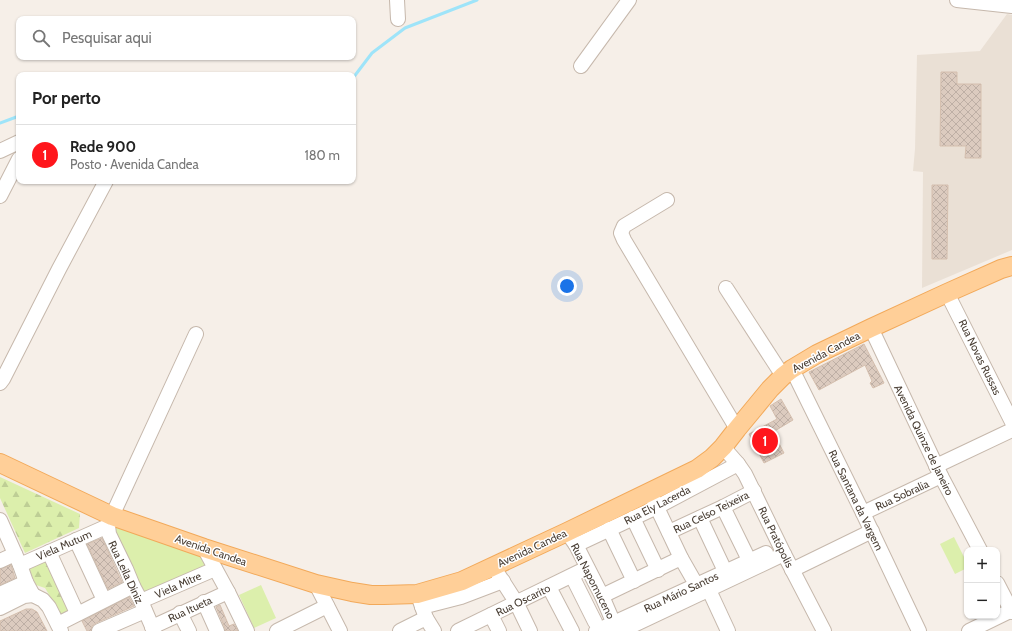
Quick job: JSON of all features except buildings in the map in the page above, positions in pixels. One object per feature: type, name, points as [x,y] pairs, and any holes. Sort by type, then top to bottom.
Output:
[{"type":"main road","name":"Avenida Candea","points":[[0,463],[110,521],[204,548],[316,584],[422,606],[462,581],[493,566],[571,538],[653,499],[712,458],[723,447],[758,403],[788,373],[817,354],[947,292],[1001,269],[1012,266]]},
{"type":"street","points":[[397,0],[398,19]]},
{"type":"street","points":[[581,66],[629,0]]},
{"type":"street","points":[[957,0],[1012,6]]},
{"type":"street","points":[[0,151],[16,143]]},
{"type":"street","points":[[0,196],[16,165]]},
{"type":"street","points":[[0,383],[104,184]]},
{"type":"street","points":[[667,200],[624,226],[622,233],[624,240],[737,429]]},
{"type":"street","name":"Rua Santana da Vargem","points":[[726,288],[788,373],[863,513],[919,631]]},
{"type":"street","name":"Rua Novas Russas","points":[[947,292],[1012,422]]},
{"type":"street","name":"Avenida Quinze de Janeiro","points":[[871,328],[939,471],[978,547]]},
{"type":"street","points":[[110,521],[196,334]]},
{"type":"street","name":"Rua Sobralia","points":[[863,513],[1012,430]]},
{"type":"street","name":"Rua Pratópolis","points":[[723,447],[745,474],[824,631]]},
{"type":"street","name":"Rua Ely Lacerda","points":[[571,538],[609,529],[633,518],[653,499],[738,464]]},
{"type":"street","name":"Rua Celso Teixeira","points":[[669,532],[754,491]]},
{"type":"street","points":[[653,499],[682,558],[728,631]]},
{"type":"street","points":[[723,507],[749,560]]},
{"type":"street","points":[[633,518],[658,570]]},
{"type":"street","points":[[700,518],[725,571]]},
{"type":"street","points":[[0,520],[33,595]]},
{"type":"street","name":"Viela Mutum","points":[[0,561],[18,559],[49,552],[76,540],[110,521]]},
{"type":"street","name":"Rua Leila Diniz","points":[[110,521],[109,534],[153,629]]},
{"type":"street","points":[[609,529],[634,581]]},
{"type":"street","points":[[792,570],[872,531]]},
{"type":"street","name":"Rua Napomuceno","points":[[571,538],[602,596],[622,629]]},
{"type":"street","points":[[76,540],[104,600]]},
{"type":"street","points":[[204,548],[247,631]]},
{"type":"street","points":[[49,552],[77,613]]},
{"type":"street","name":"Rua Mário Santos","points":[[702,589],[725,571],[766,553]]},
{"type":"street","points":[[572,576],[596,626],[622,629],[702,589],[784,554]]},
{"type":"street","points":[[602,596],[682,558]]},
{"type":"street","points":[[493,566],[516,602],[530,631]]},
{"type":"street","name":"Rua Oscarito","points":[[465,629],[516,602],[587,568]]},
{"type":"street","name":"Viela Mitre","points":[[99,631],[143,606],[215,569]]},
{"type":"street","points":[[403,630],[422,606],[461,597],[503,581]]},
{"type":"street","points":[[0,594],[26,582]]},
{"type":"street","points":[[316,584],[340,631]]},
{"type":"street","points":[[0,608],[24,596],[33,595],[43,600],[49,607],[60,627],[77,613],[133,586]]},
{"type":"street","points":[[549,587],[572,631]]},
{"type":"street","points":[[969,631],[1012,611],[1000,589]]},
{"type":"street","name":"Rua Itueta","points":[[153,629],[180,613],[228,592]]},
{"type":"street","points":[[204,602],[217,631]]},
{"type":"street","points":[[277,631],[327,606]]},
{"type":"street","points":[[422,606],[434,631]]},
{"type":"street","points":[[180,613],[189,631]]},
{"type":"street","points":[[491,615],[499,631]]},
{"type":"shaded area","points":[[1007,14],[1012,15],[1012,250],[922,288],[923,172],[913,171],[915,149],[917,55],[980,51]]},
{"type":"green space","points":[[0,477],[80,514],[79,528],[25,553],[0,498]]},
{"type":"green space","points":[[116,525],[199,553],[207,570],[162,590],[160,585],[141,593],[108,528]]},
{"type":"green space","points":[[954,537],[964,557],[964,570],[955,574],[940,544]]},
{"type":"green space","points":[[47,560],[73,613],[62,616],[45,588],[36,585],[29,569]]},
{"type":"green space","points":[[261,585],[276,618],[254,628],[239,595]]},
{"type":"waterway","points":[[356,74],[372,53],[405,28],[477,0]]},
{"type":"waterway","points":[[0,123],[16,117]]},
{"type":"place","name":"Rede 900","points":[[765,441]]}]
